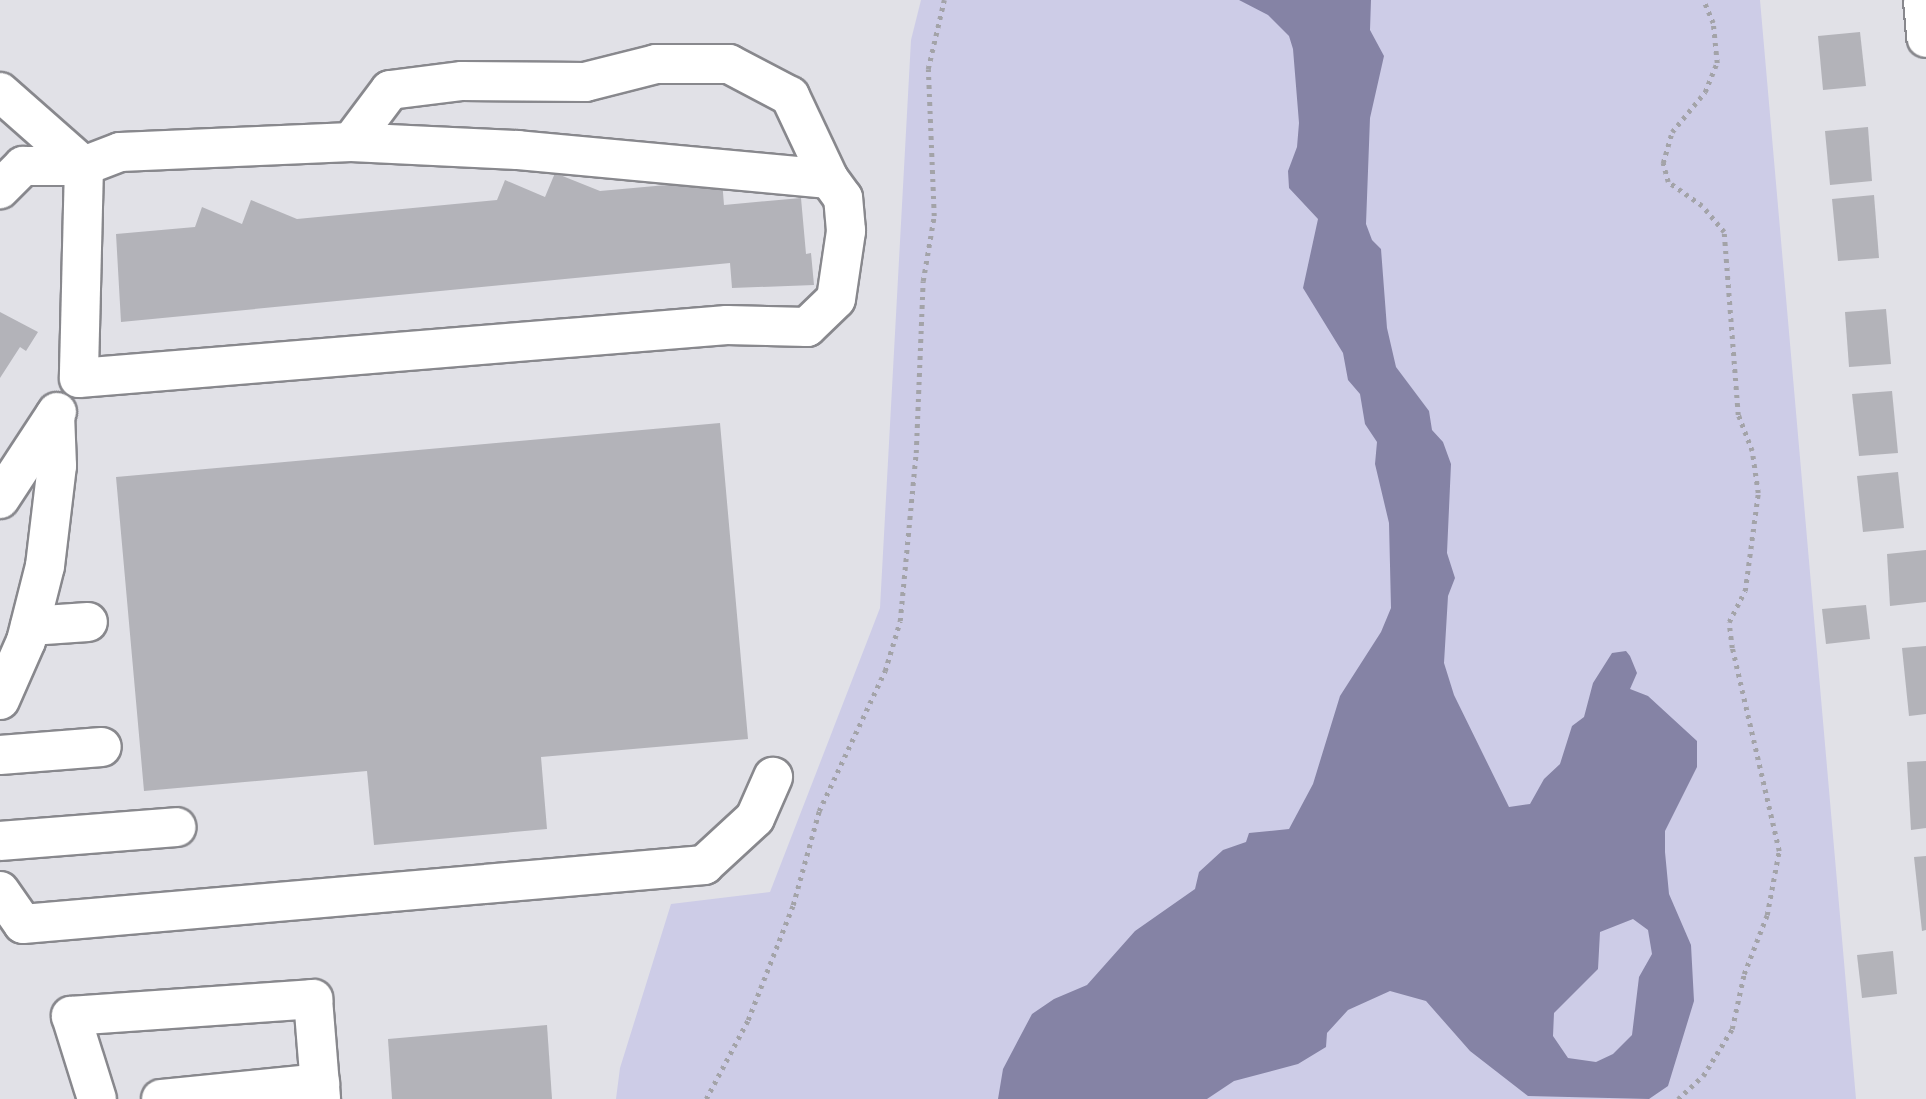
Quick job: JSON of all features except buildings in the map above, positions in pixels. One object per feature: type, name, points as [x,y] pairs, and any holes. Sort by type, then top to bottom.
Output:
[{"type":"street","points":[[1923,0],[1926,38]]},
{"type":"street","points":[[79,377],[727,325],[807,327],[836,299],[846,231],[843,198],[829,179],[790,96],[729,64],[656,64],[586,82],[462,81],[390,90],[351,142]]},
{"type":"street","points":[[0,92],[84,166],[79,377],[0,499]]},
{"type":"street","points":[[8,169],[84,166],[120,152],[351,142],[518,150],[829,179]]},
{"type":"street","points":[[0,700],[30,626],[45,566],[56,479],[55,415]]},
{"type":"street","points":[[30,626],[88,622]]},
{"type":"street","points":[[0,755],[102,747]]},
{"type":"street","points":[[0,891],[23,924],[704,865],[755,818],[773,777]]},
{"type":"street","points":[[0,841],[176,827]]},
{"type":"street","points":[[97,1099],[71,1016],[313,999],[321,1091],[161,1099]]},
{"type":"path","points":[[706,1099],[748,1020],[793,905],[819,811],[885,671],[900,621],[916,453],[923,281],[934,216],[928,69],[944,0]]},
{"type":"path","points":[[1678,1099],[1703,1076],[1732,1029],[1744,974],[1767,915],[1779,851],[1732,648],[1729,622],[1745,592],[1758,493],[1752,451],[1738,415],[1724,232],[1702,206],[1668,182],[1663,163],[1672,132],[1705,92],[1717,63],[1713,23],[1703,0]]},
{"type":"shaded area","points":[[921,0],[1760,0],[1856,1099],[616,1099],[620,1068],[671,904],[770,892],[880,608],[911,40]]},
{"type":"shaded area","points":[[1239,0],[1371,0],[1370,30],[1384,56],[1370,118],[1366,224],[1372,240],[1381,249],[1387,328],[1396,367],[1429,411],[1432,430],[1443,442],[1451,464],[1447,553],[1455,578],[1448,596],[1444,663],[1454,695],[1509,807],[1530,804],[1544,779],[1560,764],[1572,726],[1584,717],[1593,683],[1612,653],[1626,651],[1630,656],[1637,673],[1630,689],[1648,696],[1697,741],[1697,767],[1665,831],[1669,894],[1691,945],[1694,1001],[1668,1086],[1649,1099],[1528,1096],[1470,1051],[1426,1001],[1390,991],[1348,1010],[1327,1033],[1326,1047],[1298,1064],[1234,1081],[1207,1099],[998,1099],[1003,1069],[1032,1014],[1054,999],[1087,985],[1135,931],[1195,889],[1199,872],[1223,850],[1246,842],[1249,833],[1289,829],[1313,784],[1340,696],[1381,632],[1391,608],[1389,523],[1375,464],[1377,442],[1365,424],[1360,394],[1348,380],[1343,353],[1303,288],[1318,219],[1289,188],[1288,171],[1297,147],[1299,123],[1293,49],[1289,36],[1268,15]],"holes":[[[1633,919],[1648,930],[1652,954],[1639,977],[1632,1035],[1613,1054],[1596,1062],[1568,1058],[1553,1036],[1554,1013],[1598,969],[1600,932]]]}]
